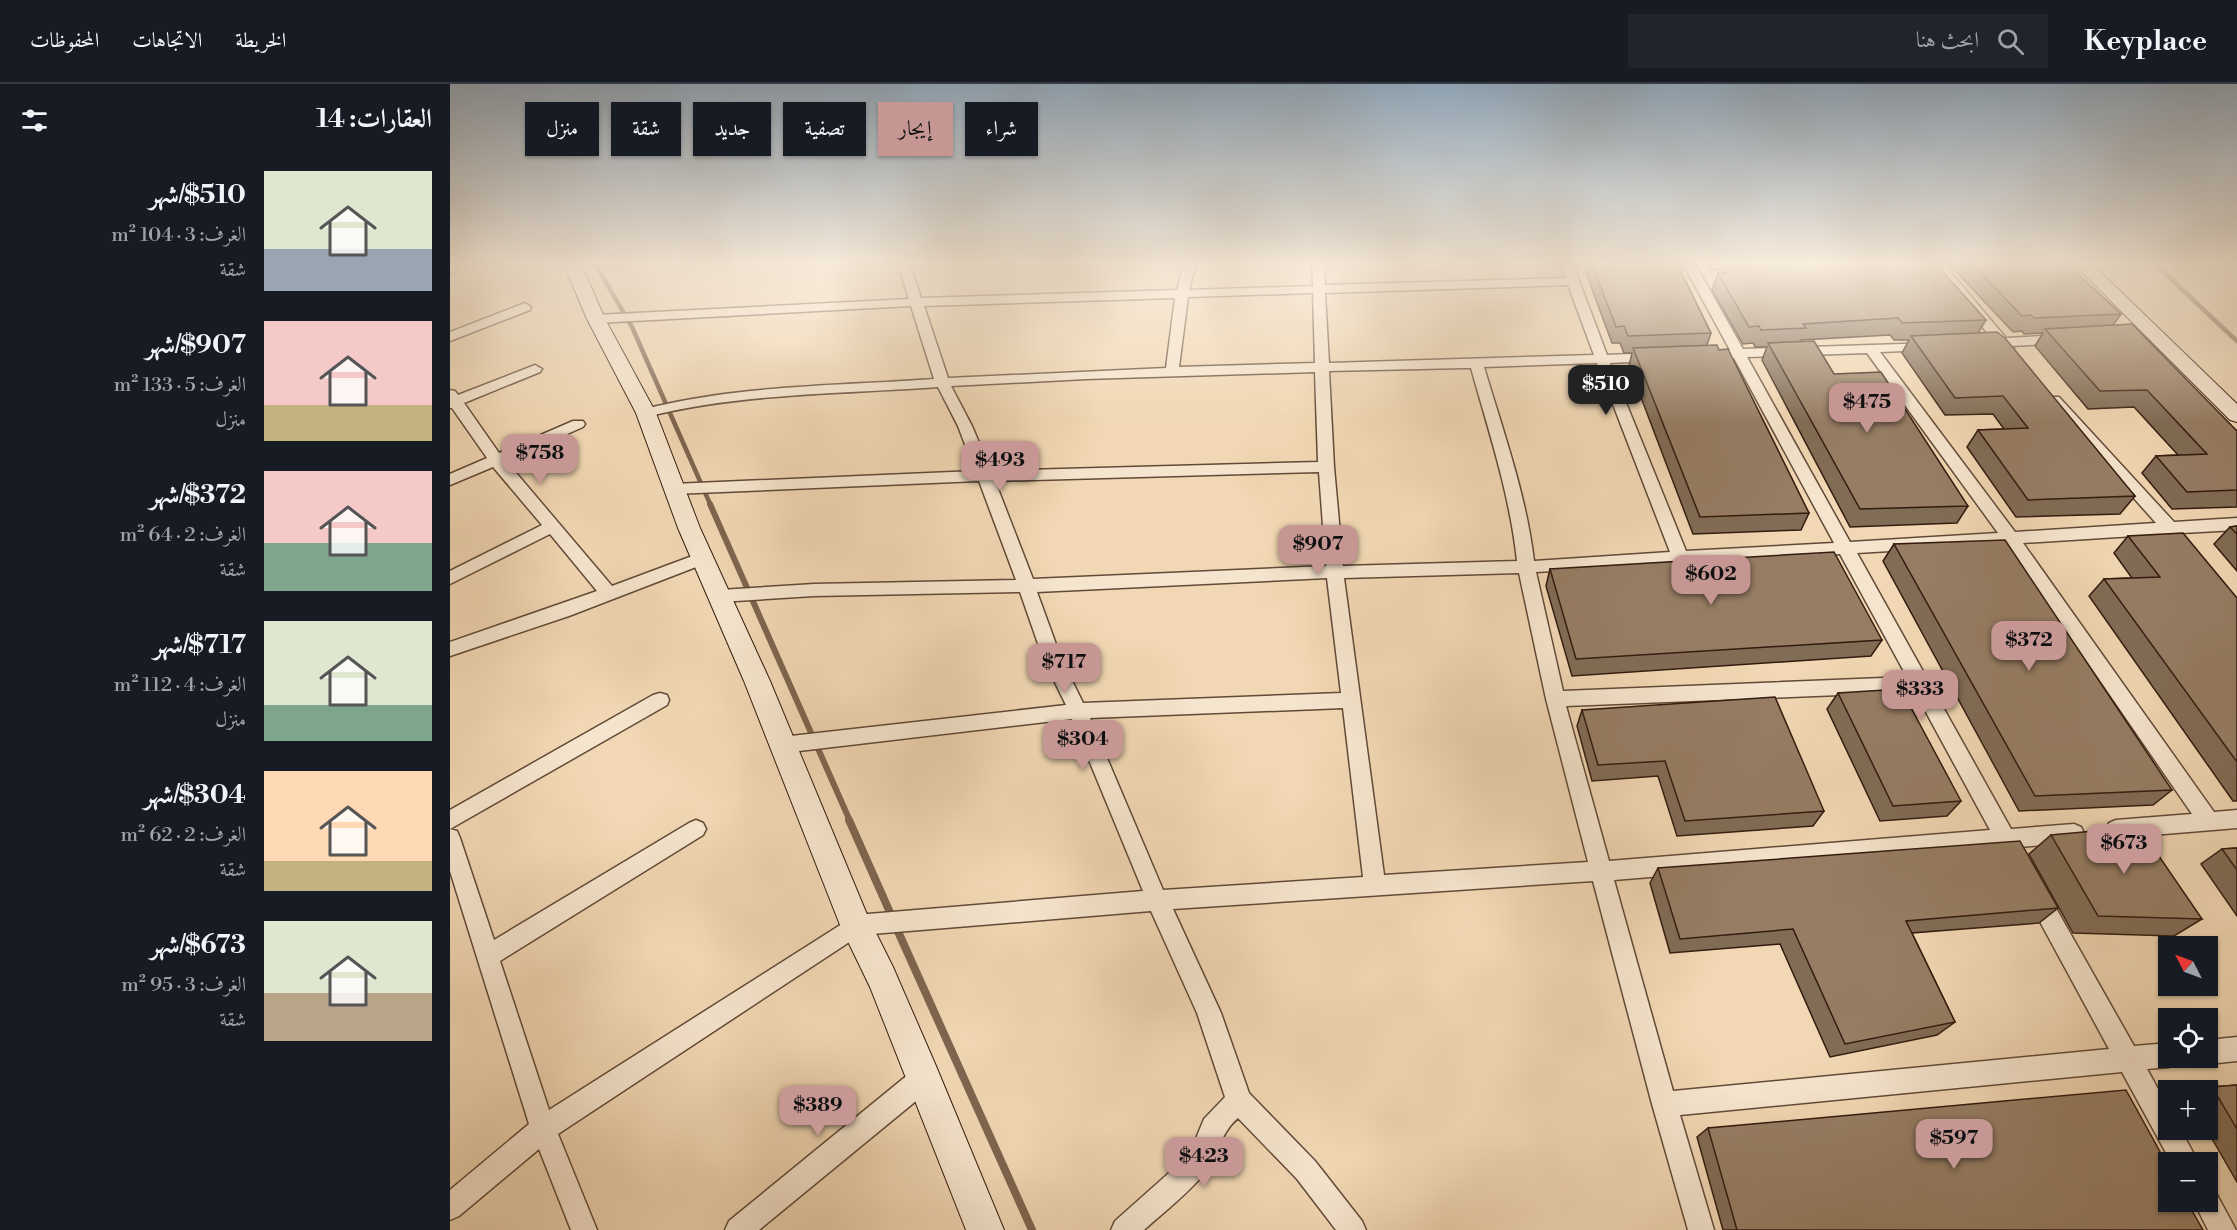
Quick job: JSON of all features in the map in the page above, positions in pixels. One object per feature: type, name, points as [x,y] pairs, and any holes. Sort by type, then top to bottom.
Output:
[{"type":"street","points":[[450,337],[504,315]]},
{"type":"street","points":[[595,315],[646,413],[673,489],[720,596],[856,925],[882,978],[985,1230]]},
{"type":"street","points":[[596,319],[662,315]]},
{"type":"street","points":[[920,315],[942,382],[965,426],[1052,658],[1078,711],[1157,900],[1188,963],[1209,1013],[1239,1101],[1306,1170],[1353,1230]]},
{"type":"street","points":[[1172,371],[1179,315]]},
{"type":"street","points":[[1320,315],[1326,467],[1335,572],[1375,885]]},
{"type":"street","points":[[1586,315],[1680,556]]},
{"type":"street","points":[[1719,315],[2018,860]]},
{"type":"street","points":[[1979,315],[2018,360]]},
{"type":"street","points":[[2134,315],[2237,416]]},
{"type":"street","points":[[2129,334],[2152,333]]},
{"type":"street","points":[[1966,344],[2071,338]]},
{"type":"street","points":[[1693,355],[1942,345]]},
{"type":"street","points":[[1870,349],[2011,538],[2209,821]]},
{"type":"street","points":[[646,413],[670,406],[729,398],[942,382],[1172,371],[1477,365],[1670,356]]},
{"type":"street","points":[[1477,365],[1512,487],[1522,531],[1526,567],[1556,699],[1664,1104],[1701,1230]]},
{"type":"street","points":[[535,369],[452,400],[496,460],[609,594]]},
{"type":"street","points":[[2042,386],[2185,546]]},
{"type":"street","points":[[450,480],[578,424]]},
{"type":"street","points":[[673,489],[983,476],[1326,467]]},
{"type":"street","points":[[720,596],[814,590],[1025,586],[1335,572],[1526,567],[2237,524]]},
{"type":"street","points":[[450,578],[554,526]]},
{"type":"street","points":[[450,649],[609,594],[703,558]]},
{"type":"street","points":[[1556,699],[1921,684]]},
{"type":"street","points":[[450,820],[660,700]]},
{"type":"street","points":[[782,745],[1078,711],[1351,700]]},
{"type":"street","points":[[450,1207],[543,1129],[856,925],[1157,900],[1601,871],[2237,819]]},
{"type":"street","points":[[489,956],[696,829]]},
{"type":"street","points":[[450,838],[543,1129],[584,1230]]},
{"type":"street","points":[[2029,881],[2179,1152]]},
{"type":"street","points":[[2218,1051],[2237,1049]]},
{"type":"street","points":[[1664,1104],[2158,1056]]},
{"type":"street","points":[[738,1230],[924,1078]]},
{"type":"street","points":[[1124,1230],[1188,1173],[1201,1157],[1213,1128],[1239,1101]]},
{"type":"street","points":[[2213,1212],[2223,1230]]},
{"type":"building","points":[[1612,315],[1702,315],[1711,333],[1628,336],[1624,326],[1616,327]]},
{"type":"building","points":[[1742,315],[1982,315],[1986,320],[1902,323],[1898,318],[1803,324],[1806,328],[1761,330],[1759,326],[1749,327]]},
{"type":"building","points":[[2031,315],[2089,315],[2034,318]]},
{"type":"building","points":[[2132,324],[2237,431],[2237,490],[2187,492],[2156,456],[2207,454],[2147,390],[2100,391],[2045,329]]},
{"type":"building","points":[[1997,332],[2005,338],[2135,496],[2028,500],[1978,430],[2028,428],[2003,396],[1955,398],[1911,336]]},
{"type":"building","points":[[1814,341],[1834,374],[1881,372],[1968,506],[1860,509],[1768,343]]},
{"type":"building","points":[[1717,345],[1719,350],[1728,349],[1809,513],[1700,517],[1633,348]]},
{"type":"building","points":[[2237,526],[2237,534],[2230,527]]},
{"type":"building","points":[[2183,533],[2237,598],[2237,762],[2104,579],[2160,577],[2128,536]]},
{"type":"building","points":[[2005,540],[2172,790],[2035,796],[1894,544]]},
{"type":"building","points":[[1834,552],[1882,640],[1576,659],[1550,569]]},
{"type":"building","points":[[1901,689],[1961,801],[1893,806],[1838,693]]},
{"type":"building","points":[[1775,697],[1824,811],[1685,821],[1665,761],[1598,765],[1582,710]]},
{"type":"building","points":[[2139,827],[2202,919],[2098,916],[2051,835]]},
{"type":"building","points":[[2020,841],[2058,908],[1906,921],[1955,1022],[1845,1044],[1793,929],[1680,939],[1658,868]]},
{"type":"building","points":[[2237,848],[2237,870],[2222,849]]},
{"type":"building","points":[[2237,1085],[2237,1129],[2218,1097],[2218,1087]]},
{"type":"building","points":[[2126,1090],[2160,1152],[2158,1152],[2158,1212],[2193,1212],[2203,1230],[1737,1230],[1708,1128]]},
{"type":"waterway","points":[[625,315],[711,506]]},
{"type":"waterway","points":[[2210,315],[2237,341]]},
{"type":"waterway","points":[[710,504],[850,821]]},
{"type":"waterway","points":[[849,820],[892,917]]},
{"type":"waterway","points":[[896,927],[1032,1230]]}]
